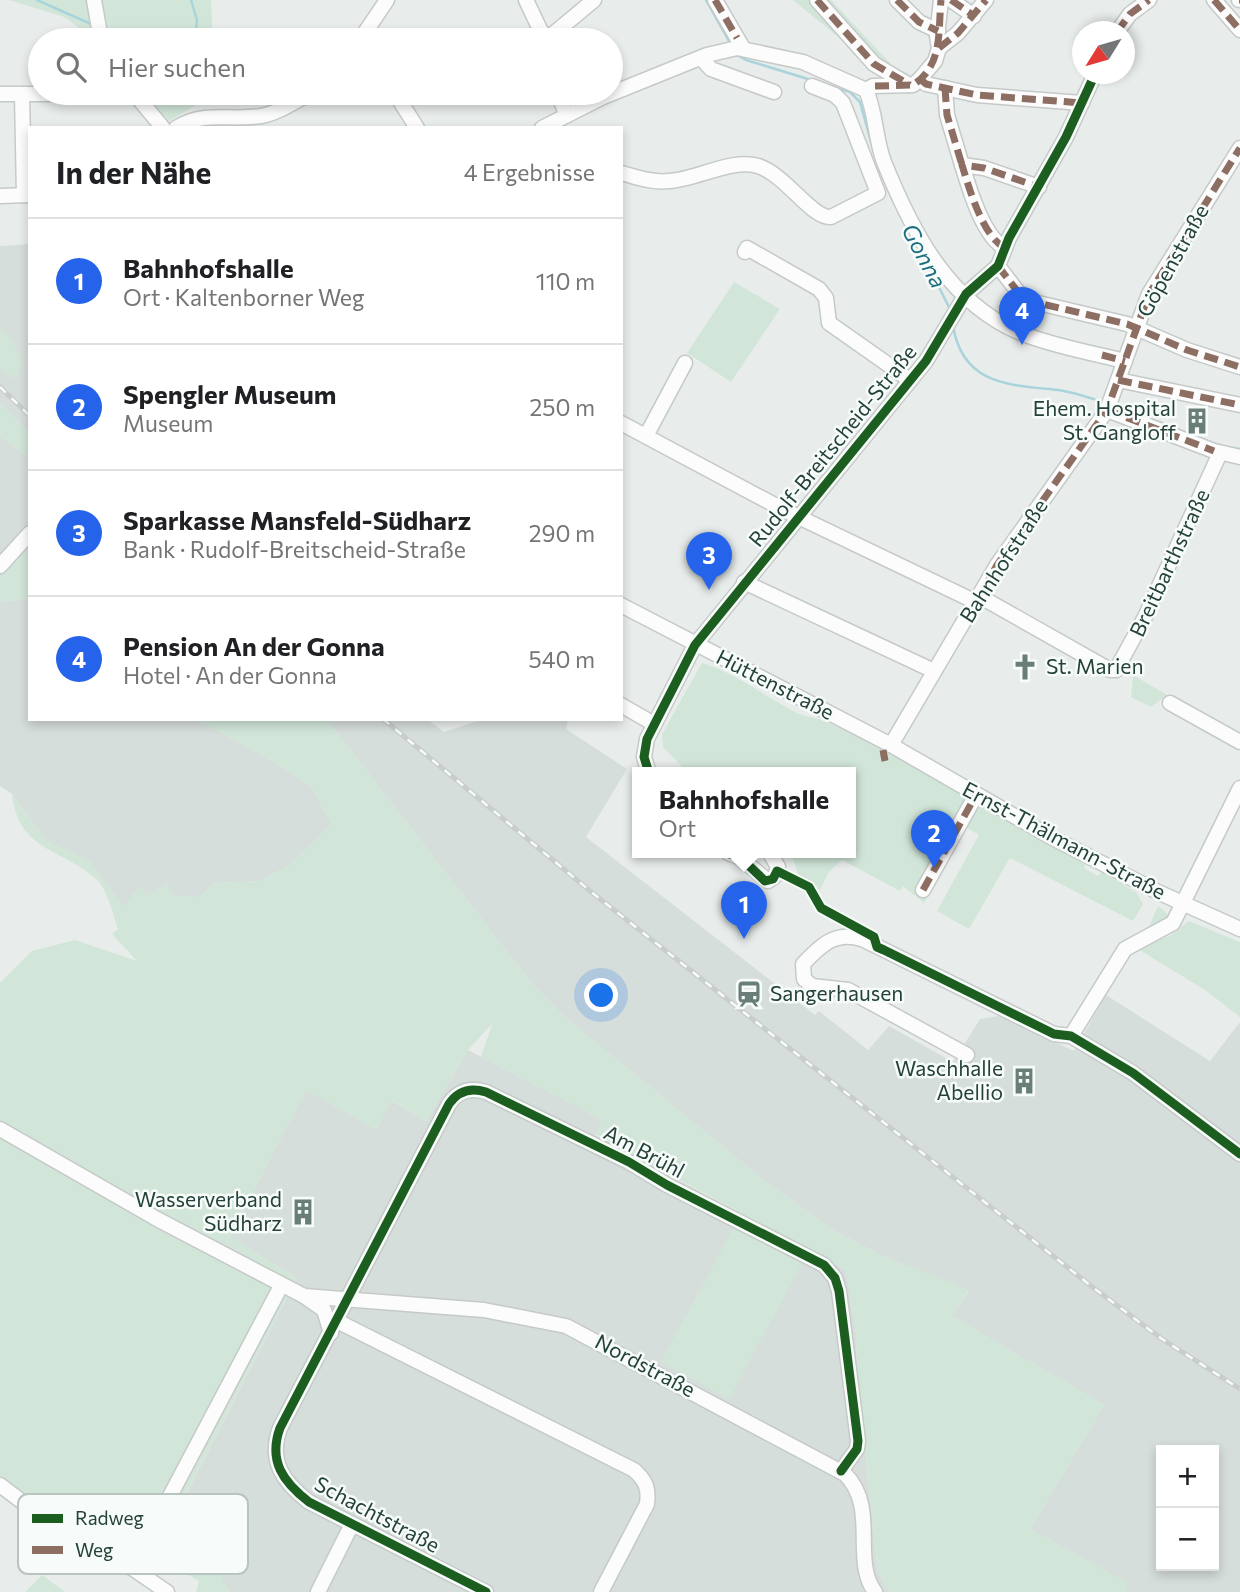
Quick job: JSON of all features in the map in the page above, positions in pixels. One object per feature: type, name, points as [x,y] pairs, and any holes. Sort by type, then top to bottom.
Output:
[{"type":"street","points":[[94,0],[98,28]]},
{"type":"street","points":[[368,28],[387,0]]},
{"type":"street","points":[[526,0],[540,28]]},
{"type":"street","points":[[556,28],[594,0]]},
{"type":"street","points":[[715,0],[735,49]]},
{"type":"street","points":[[817,0],[874,64],[915,82],[977,95],[1082,103]]},
{"type":"street","points":[[897,0],[919,22],[937,31]]},
{"type":"street","points":[[623,90],[701,58],[735,49],[803,62],[869,88],[915,82],[935,61],[939,48],[937,31],[940,0]]},
{"type":"street","points":[[951,0],[974,16]]},
{"type":"street","points":[[939,48],[974,16],[986,0]]},
{"type":"street","points":[[1125,21],[1149,0]]},
{"type":"street","points":[[1214,0],[1240,30]]},
{"type":"street","points":[[701,58],[711,69],[774,92]]},
{"type":"street","points":[[623,173],[664,182],[754,165],[776,174],[814,211],[825,217],[878,193],[859,111],[869,88],[874,64]]},
{"type":"street","points":[[961,304],[998,266],[1091,84]]},
{"type":"street","points":[[812,86],[835,95],[859,111],[894,185],[938,268],[961,304],[1026,335],[1125,360]]},
{"type":"street","points":[[945,88],[947,115],[978,212],[998,244],[1005,248]]},
{"type":"street","points":[[0,94],[28,94]]},
{"type":"street","points":[[0,196],[27,195],[22,94]]},
{"type":"street","points":[[144,105],[161,126]]},
{"type":"street","points":[[181,126],[204,116],[257,117],[275,113],[289,105]]},
{"type":"street","points":[[403,105],[416,126]]},
{"type":"street","points":[[563,105],[566,114]]},
{"type":"street","points":[[545,126],[588,105]]},
{"type":"street","name":"Göpenstraße","points":[[1117,385],[1153,287],[1240,148]]},
{"type":"street","points":[[962,165],[984,168],[1039,187]]},
{"type":"street","points":[[745,252],[747,247],[819,289],[826,298],[829,323],[910,380]]},
{"type":"street","points":[[998,266],[1026,299],[1136,328],[1187,350],[1240,367]]},
{"type":"street","name":"Rudolf-Breitscheid-Straße","points":[[648,767],[644,752],[654,724],[695,645],[910,380],[946,332],[961,304]]},
{"type":"street","points":[[646,436],[685,363]]},
{"type":"street","points":[[1117,385],[1240,405]]},
{"type":"street","name":"Bahnhofstraße","points":[[891,745],[997,565],[1107,408],[1117,385]]},
{"type":"street","points":[[1107,408],[1220,453],[1240,457]]},
{"type":"street","points":[[623,424],[798,516],[978,599]]},
{"type":"street","name":"Breitbarthstraße","points":[[978,599],[1110,670],[1116,670],[1146,617],[1220,453]]},
{"type":"street","points":[[0,565],[28,535]]},
{"type":"street","points":[[744,582],[934,671]]},
{"type":"street","name":"Hüttenstraße","points":[[623,605],[891,745]]},
{"type":"street","points":[[1170,703],[1240,742]]},
{"type":"street","points":[[623,706],[654,724]]},
{"type":"street","name":"Ernst-Thälmann-Straße","points":[[891,745],[976,795],[1182,904],[1240,929]]},
{"type":"street","points":[[1071,1036],[1125,949],[1170,926],[1240,788]]},
{"type":"street","points":[[923,890],[976,795]]},
{"type":"street","points":[[740,858],[768,881],[778,869],[774,858]]},
{"type":"street","points":[[967,1055],[848,990],[812,986],[804,979],[803,964],[832,938],[860,938],[1054,1034],[1071,1036],[1160,1091],[1240,1154]]},
{"type":"street","name":"Am Brühl","points":[[348,1298],[449,1104],[462,1092],[482,1090],[796,1247],[828,1268],[839,1291],[858,1441],[857,1449],[841,1471]]},
{"type":"street","points":[[0,1129],[281,1286],[304,1296],[324,1311],[334,1327],[634,1470],[645,1480],[649,1490],[647,1504],[601,1592]]},
{"type":"street","points":[[171,1494],[281,1286]]},
{"type":"street","name":"Nordstraße","points":[[304,1296],[484,1310],[566,1326],[841,1471],[852,1481],[861,1501],[867,1572],[875,1592]]},
{"type":"street","name":"Schachtstraße","points":[[348,1298],[279,1428],[275,1442],[275,1459],[293,1490],[310,1502],[486,1592]]},
{"type":"street","points":[[0,1485],[18,1498]]},
{"type":"street","points":[[318,1592],[352,1524]]},
{"type":"street","points":[[141,1574],[167,1592]]},
{"type":"shaded area","points":[[28,244],[28,432],[0,403],[0,246]]},
{"type":"shaded area","points":[[0,436],[28,457],[28,546],[0,579]]},
{"type":"shaded area","points":[[28,598],[28,721],[201,721],[261,754],[312,787],[332,824],[290,865],[260,881],[214,883],[200,897],[147,895],[123,907],[90,862],[46,841],[12,794],[0,786],[0,602]]},
{"type":"shaded area","points":[[328,721],[430,721],[444,732],[478,721],[568,721],[566,729],[627,769],[586,837],[815,1015],[819,1011],[868,1050],[889,1026],[953,1062],[980,1019],[999,1016],[1074,1051],[1106,995],[1210,1061],[1240,1022],[1240,1592],[1124,1592],[1127,1583],[1030,1529],[1104,1405],[951,1316],[969,1291],[883,1256],[838,1233],[767,1183],[562,1015],[528,979]]},
{"type":"shaded area","points":[[468,1050],[603,1120],[595,1135],[846,1270],[856,1334],[858,1384],[878,1572],[889,1592],[230,1592],[218,1574],[248,1574],[248,1494],[186,1494],[297,1278],[229,1237],[306,1090],[376,1129],[391,1100],[426,1121]]},
{"type":"green space","points":[[9,0],[211,0],[212,28],[79,28],[64,17]]},
{"type":"green space","points":[[793,0],[831,0],[902,76],[906,72],[911,77],[902,84],[878,76],[852,48]]},
{"type":"green space","points":[[154,105],[196,105],[169,121]]},
{"type":"green space","points":[[734,282],[780,309],[731,382],[687,353]]},
{"type":"green space","points":[[0,328],[12,340],[22,362],[15,379],[0,368]]},
{"type":"green space","points":[[0,403],[28,432],[28,457],[0,436]]},
{"type":"green space","points":[[28,546],[28,598],[0,602],[0,579]]},
{"type":"green space","points":[[702,663],[715,667],[797,713],[827,722],[925,772],[1086,863],[1084,868],[1098,876],[1101,872],[1136,892],[1143,904],[1133,921],[1010,858],[969,929],[937,911],[979,835],[962,825],[951,847],[955,849],[924,903],[903,886],[900,891],[842,860],[829,872],[820,890],[799,876],[793,858],[856,858],[856,767],[682,767],[663,747],[662,734]]},
{"type":"green space","points":[[1133,675],[1167,695],[1151,707],[1131,697]]},
{"type":"green space","points":[[201,721],[328,721],[528,979],[562,1015],[767,1183],[838,1233],[883,1256],[969,1290],[951,1316],[1104,1405],[1030,1529],[1128,1583],[1124,1592],[889,1592],[878,1572],[858,1384],[856,1334],[846,1270],[595,1134],[602,1120],[481,1057],[492,1024],[468,1050],[426,1121],[392,1100],[376,1129],[306,1091],[229,1236],[297,1278],[186,1494],[21,1494],[0,1478],[0,983],[32,951],[75,940],[137,961],[112,934],[118,929],[100,883],[83,869],[32,838],[16,813],[12,794],[46,841],[90,861],[123,907],[140,886],[147,895],[167,884],[175,896],[200,897],[214,883],[260,881],[272,875],[289,865],[332,824],[312,787],[261,754]]},
{"type":"green space","points":[[1160,907],[1170,917],[1147,931],[1157,908]]},
{"type":"green space","points":[[1189,921],[1240,942],[1240,1017],[1205,990],[1138,949],[1171,935]]},
{"type":"green space","points":[[734,1227],[802,1263],[729,1399],[661,1362]]},
{"type":"green space","points":[[187,1574],[224,1574],[221,1580],[230,1592],[196,1592],[199,1581]]},
{"type":"green space","points":[[42,1575],[65,1592],[25,1592]]},
{"type":"waterway","name":"Gonna","points":[[37,0],[91,24]]},
{"type":"waterway","name":"Gonna","points":[[191,0],[197,20],[196,28]]},
{"type":"waterway","name":"Gonna","points":[[706,0],[730,43]]},
{"type":"waterway","name":"Gonna","points":[[737,55],[850,92],[860,102],[871,142]]},
{"type":"waterway","name":"Gonna","points":[[920,250],[950,309]]},
{"type":"waterway","name":"Gonna","points":[[953,326],[958,346],[967,361],[992,379],[1070,392],[1106,403]]},
{"type":"waterway","name":"Gonna","points":[[1115,405],[1220,446],[1240,449]]},
{"type":"railway","points":[[0,387],[28,414]]},
{"type":"railway","points":[[385,721],[595,895],[1095,1289],[1162,1339],[1240,1389]]},
{"type":"marked path","points":[[715,0],[737,38]]},
{"type":"marked path","points":[[817,0],[874,64],[910,85]]},
{"type":"marked path","points":[[897,0],[919,22],[938,31]]},
{"type":"marked path","points":[[875,86],[913,85],[930,68],[939,36],[941,0]]},
{"type":"marked path","points":[[951,0],[974,16]]},
{"type":"marked path","points":[[939,48],[958,33],[986,0]]},
{"type":"marked path","points":[[1125,21],[1149,0]]},
{"type":"marked path","points":[[1214,0],[1240,30]]},
{"type":"marked path","points":[[920,79],[926,84],[977,95],[1082,103]]},
{"type":"marked path","points":[[945,88],[947,115],[962,165]]},
{"type":"marked path","points":[[984,589],[997,565],[1107,410],[1149,294],[1240,148]]},
{"type":"marked path","points":[[1005,248],[990,234],[984,223],[962,165],[984,168],[1039,187]]},
{"type":"marked path","points":[[998,266],[1018,292],[1034,302],[1127,324],[1187,350],[1240,367]]},
{"type":"marked path","points":[[1102,355],[1125,361]]},
{"type":"marked path","points":[[1118,380],[1240,405]]},
{"type":"marked path","points":[[1107,410],[1214,451]]},
{"type":"marked path","points":[[883,750],[885,761]]},
{"type":"marked path","points":[[923,890],[976,795]]},
{"type":"cycle path","points":[[647,767],[644,757],[647,739],[695,645],[926,361],[966,294],[998,266],[1009,238],[1066,137],[1090,84]]},
{"type":"cycle path","points":[[740,858],[765,881],[773,879],[777,871],[809,887],[821,908],[874,937],[877,947],[1054,1034],[1071,1036],[1133,1073],[1240,1154]]},
{"type":"cycle path","points":[[486,1592],[309,1502],[285,1478],[280,1470],[276,1451],[280,1428],[449,1104],[465,1091],[486,1092],[629,1162],[667,1185],[824,1265],[835,1278],[839,1291],[858,1441],[857,1449],[841,1471]]},
{"type":"place","name":"Pension An der Gonna","points":[[1022,345]]},
{"type":"place","name":"Ehem. Hospital St. Gangloff","points":[[1197,421]]},
{"type":"place","name":"Sparkasse Mansfeld-Südharz","points":[[709,590]]},
{"type":"place","name":"St. Marien","points":[[1025,667]]},
{"type":"place","name":"Spengler Museum","points":[[934,868]]},
{"type":"place","name":"Bahnhofshalle","points":[[744,939]]},
{"type":"place","name":"Sangerhausen","points":[[749,994]]},
{"type":"place","name":"Waschhalle Abellio","points":[[1024,1081]]},
{"type":"place","name":"Wasserverband Südharz","points":[[303,1212]]}]
